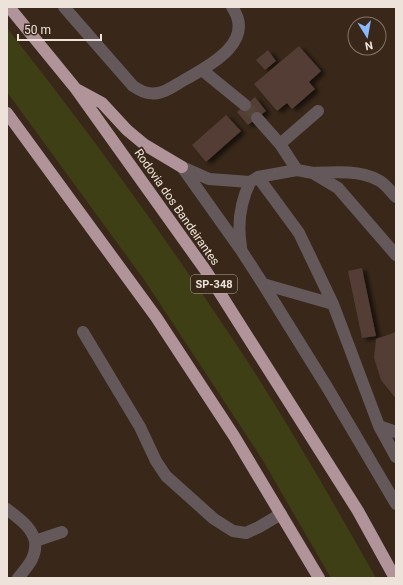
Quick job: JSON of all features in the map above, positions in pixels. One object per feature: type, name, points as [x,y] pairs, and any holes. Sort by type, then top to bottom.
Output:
[{"type":"highway","name":"Rodovia dos Bandeirantes","points":[[9,7],[76,89],[206,271],[358,511],[395,578]]},
{"type":"highway","points":[[76,89],[102,103],[127,130],[145,145],[182,167]]},
{"type":"highway","points":[[7,113],[156,317],[234,436],[319,578]]},
{"type":"street","points":[[64,7],[133,86],[142,92],[160,93],[202,70],[225,54],[233,43],[238,32],[239,20],[232,7]]},
{"type":"street","points":[[202,70],[245,106]]},
{"type":"street","points":[[280,144],[318,111]]},
{"type":"street","points":[[257,118],[280,144],[297,170]]},
{"type":"street","points":[[182,167],[209,179],[254,179],[297,170],[313,173],[341,172],[362,175],[379,180],[396,197]]},
{"type":"street","points":[[182,167],[241,250],[263,284],[327,387],[396,504]]},
{"type":"street","points":[[313,173],[338,188],[396,255]]},
{"type":"street","points":[[241,250],[239,222],[241,207],[254,179]]},
{"type":"street","points":[[254,179],[299,233],[332,304],[379,426],[396,457]]},
{"type":"street","points":[[263,284],[332,304]]},
{"type":"street","points":[[83,332],[140,427],[156,461],[166,476],[214,519],[233,531],[246,533],[281,514]]},
{"type":"street","points":[[379,426],[396,432]]},
{"type":"street","points":[[7,509],[28,526],[33,533],[35,541],[36,550],[33,560],[18,578]]},
{"type":"street","points":[[35,541],[62,532]]},
{"type":"shaded area","points":[[7,28],[122,180],[178,258],[232,338],[288,426],[376,578],[331,578],[262,459],[145,281],[7,92]]},
{"type":"building","points":[[299,46],[321,71],[309,82],[315,89],[292,109],[287,103],[277,111],[254,84]]},
{"type":"building","points":[[268,50],[276,61],[265,70],[256,60]]},
{"type":"building","points":[[255,97],[266,111],[248,125],[237,112]]},
{"type":"building","points":[[226,115],[241,131],[206,162],[192,145]]},
{"type":"building","points":[[362,268],[376,336],[362,338],[348,271]]},
{"type":"building","points":[[396,332],[396,399],[381,380],[374,358],[376,339]]},
{"type":"tunnel","points":[[245,105],[257,118]]}]
